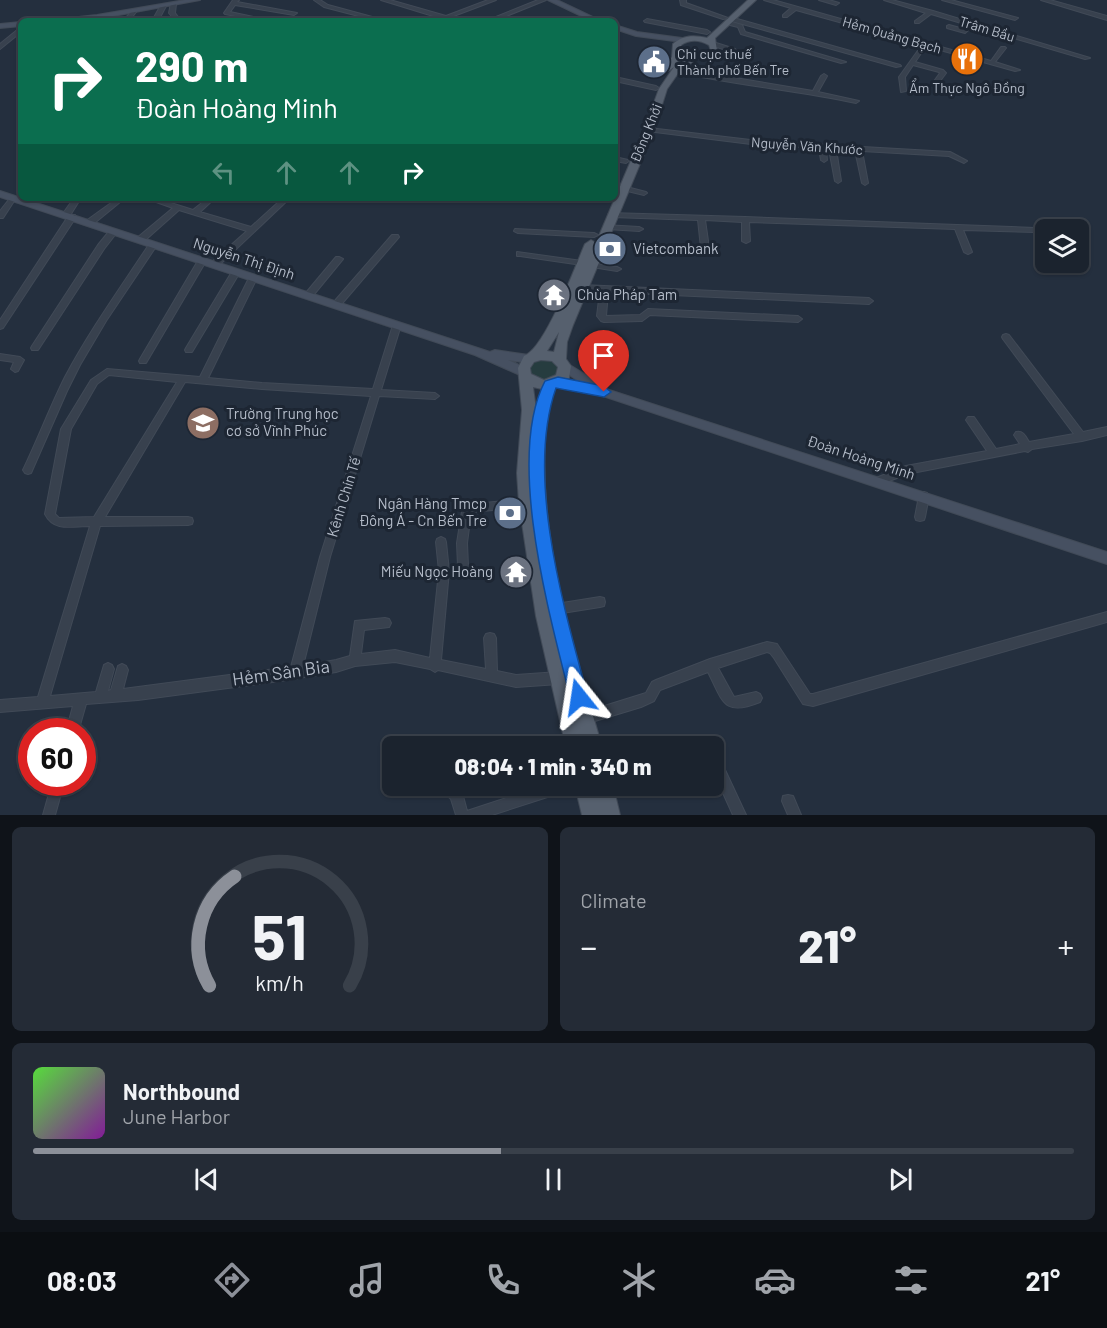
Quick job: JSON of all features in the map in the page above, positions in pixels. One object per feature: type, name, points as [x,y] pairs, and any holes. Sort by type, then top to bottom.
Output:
[{"type":"main road","points":[[84,18],[197,0]]},
{"type":"main road","points":[[541,0],[576,18]]},
{"type":"main road","points":[[551,0],[591,18]]},
{"type":"main road","points":[[675,70],[689,59],[714,50],[711,38],[744,0]]},
{"type":"main road","points":[[618,33],[639,39],[680,45],[727,20],[752,0]]},
{"type":"main road","points":[[0,26],[18,27]]},
{"type":"main road","points":[[618,28],[680,45],[688,54],[703,55]]},
{"type":"main road","points":[[693,38],[704,39],[713,44]]},
{"type":"main road","name":"Đồng Khởi","points":[[618,184],[656,88],[676,60],[680,45]]},
{"type":"main road","name":"Đồng Khởi","points":[[618,185],[649,129],[663,89],[675,70]]},
{"type":"main road","name":"Nguyễn Thị Định","points":[[0,194],[18,199]]},
{"type":"main road","name":"Nguyễn Thị Định","points":[[31,201],[253,278],[479,352],[529,366]]},
{"type":"main road","name":"Đồng Khởi","points":[[562,363],[561,342],[582,288],[594,235],[610,201]]},
{"type":"main road","name":"Đồng Khởi","points":[[529,366],[549,339],[607,227],[614,201]]},
{"type":"main road","points":[[529,366],[546,354],[562,363],[564,374],[554,383],[532,433],[524,473],[526,503],[552,613],[589,736]]},
{"type":"main road","name":"Đoàn Hoàng Minh","points":[[562,363],[604,392]]},
{"type":"main road","points":[[529,366],[534,383],[554,383]]},
{"type":"main road","points":[[529,366],[529,410],[559,678],[572,736]]},
{"type":"main road","name":"Đoàn Hoàng Minh","points":[[554,383],[604,392],[1107,558]]},
{"type":"main road","points":[[587,796],[592,815]]},
{"type":"main road","points":[[605,796],[610,815]]},
{"type":"street","points":[[316,0],[326,6],[372,18]]},
{"type":"street","points":[[444,18],[448,13],[483,0]]},
{"type":"street","points":[[448,18],[491,0]]},
{"type":"street","points":[[496,18],[541,0]]},
{"type":"street","points":[[683,0],[683,4],[740,26],[743,33],[843,62]]},
{"type":"street","name":"Hẻm Quảng Bạch","points":[[768,0],[779,6],[795,8],[1017,70]]},
{"type":"street","points":[[822,0],[836,3]]},
{"type":"street","name":"Trâm Bầu","points":[[887,0],[1087,58]]},
{"type":"street","points":[[945,0],[1015,18]]},
{"type":"street","points":[[1044,0],[1107,18]]},
{"type":"street","points":[[254,18],[227,13],[235,1],[294,13]]},
{"type":"street","points":[[387,1],[437,18]]},
{"type":"street","points":[[156,18],[163,4]]},
{"type":"street","points":[[173,4],[175,17]]},
{"type":"street","points":[[785,16],[795,8]]},
{"type":"street","points":[[128,18],[133,12]]},
{"type":"street","points":[[917,22],[931,12]]},
{"type":"street","points":[[727,20],[898,66]]},
{"type":"street","points":[[647,21],[707,32]]},
{"type":"street","points":[[949,27],[965,31],[972,24]]},
{"type":"street","points":[[893,41],[886,36],[894,27]]},
{"type":"street","points":[[0,47],[18,30]]},
{"type":"street","points":[[703,55],[728,55],[733,50],[713,44]]},
{"type":"street","points":[[903,91],[902,77],[925,44]]},
{"type":"street","points":[[992,63],[1002,48]]},
{"type":"street","points":[[911,63],[941,71],[943,73],[938,80]]},
{"type":"street","points":[[675,70],[815,92],[856,101]]},
{"type":"street","points":[[815,92],[824,76]]},
{"type":"street","points":[[618,80],[656,88]]},
{"type":"street","name":"Nguyễn Văn Khước","points":[[649,129],[759,143],[950,154],[964,161]]},
{"type":"street","points":[[822,147],[824,160]]},
{"type":"street","points":[[832,147],[838,181]]},
{"type":"street","points":[[858,149],[865,183]]},
{"type":"street","points":[[618,160],[626,161]]},
{"type":"street","points":[[618,187],[644,193]]},
{"type":"street","points":[[0,216],[13,198]]},
{"type":"street","points":[[0,326],[76,201]]},
{"type":"street","points":[[89,223],[118,201]]},
{"type":"street","points":[[158,201],[252,230]]},
{"type":"street","points":[[195,213],[209,201]]},
{"type":"street","points":[[214,265],[284,201]]},
{"type":"street","points":[[140,240],[178,207]]},
{"type":"street","points":[[612,215],[1035,230]]},
{"type":"street","points":[[701,218],[705,248]]},
{"type":"street","points":[[745,219],[746,241]]},
{"type":"street","points":[[607,227],[639,229]]},
{"type":"street","points":[[958,227],[968,252]]},
{"type":"street","points":[[35,348],[101,247],[114,231]]},
{"type":"street","points":[[518,231],[594,235]]},
{"type":"street","points":[[336,305],[395,237]]},
{"type":"street","points":[[28,470],[42,442],[55,406],[77,363],[153,244]]},
{"type":"street","points":[[520,254],[617,269]]},
{"type":"street","points":[[308,296],[339,259]]},
{"type":"street","points":[[143,361],[202,261]]},
{"type":"street","points":[[189,351],[236,272]]},
{"type":"street","points":[[202,381],[253,278]]},
{"type":"street","points":[[582,288],[869,301]]},
{"type":"street","points":[[604,290],[601,316],[604,319],[642,318],[648,312],[798,320]]},
{"type":"street","name":"Kênh Chín Tế","points":[[296,671],[326,557],[397,325]]},
{"type":"street","points":[[1006,337],[1082,437]]},
{"type":"street","points":[[0,357],[20,360],[15,369]]},
{"type":"street","points":[[188,521],[58,522],[50,514],[66,429],[94,382],[107,372],[202,381],[435,396]]},
{"type":"street","points":[[42,703],[96,523],[183,379]]},
{"type":"street","points":[[971,420],[994,454]]},
{"type":"street","points":[[879,481],[906,470],[1107,432]]},
{"type":"street","points":[[1019,435],[1028,448]]},
{"type":"street","points":[[920,517],[924,496]]},
{"type":"street","points":[[463,566],[462,543],[467,508],[526,503]]},
{"type":"street","points":[[435,666],[444,571],[441,542]]},
{"type":"street","points":[[552,613],[600,602]]},
{"type":"street","points":[[585,718],[641,701],[650,697],[656,686],[710,665],[767,647],[773,648],[807,700],[813,700],[1040,638],[1107,617]]},
{"type":"street","points":[[355,660],[359,626],[385,623]]},
{"type":"street","points":[[490,638],[492,677]]},
{"type":"street","name":"Hẻm Sân Bia","points":[[0,706],[116,696],[394,656],[516,681],[559,678]]},
{"type":"street","points":[[710,665],[730,701],[735,704],[756,698]]},
{"type":"street","points":[[100,698],[108,669]]},
{"type":"street","points":[[116,696],[122,670]]},
{"type":"street","points":[[76,718],[81,700]]},
{"type":"street","points":[[724,780],[740,815]]},
{"type":"street","points":[[49,815],[54,796]]},
{"type":"street","points":[[456,796],[462,815]]},
{"type":"street","points":[[472,815],[532,796]]},
{"type":"street","points":[[788,801],[795,815]]},
{"type":"green space","points":[[545,358],[558,363],[560,374],[544,381],[531,375],[529,367],[535,360]]},
{"type":"place","name":"Ẩm Thực Ngô Đồng","points":[[967,59]]},
{"type":"place","name":"Chi cục thuế Thành phố Bến Tre","points":[[654,62]]},
{"type":"place","name":"Vietcombank","points":[[610,249]]},
{"type":"place","name":"Chùa Pháp Tam","points":[[554,295]]},
{"type":"place","name":"Trường Trung học cơ sở Vĩnh Phúc","points":[[203,423]]},
{"type":"place","name":"Ngân Hàng Tmcp Đông Á - Cn Bến Tre","points":[[510,513]]},
{"type":"place","name":"Miếu Ngọc Hoàng","points":[[516,572]]},
{"type":"route","points":[[579,697],[557,614],[542,525],[537,474],[538,434],[545,395],[550,385],[558,382],[604,392]]}]
